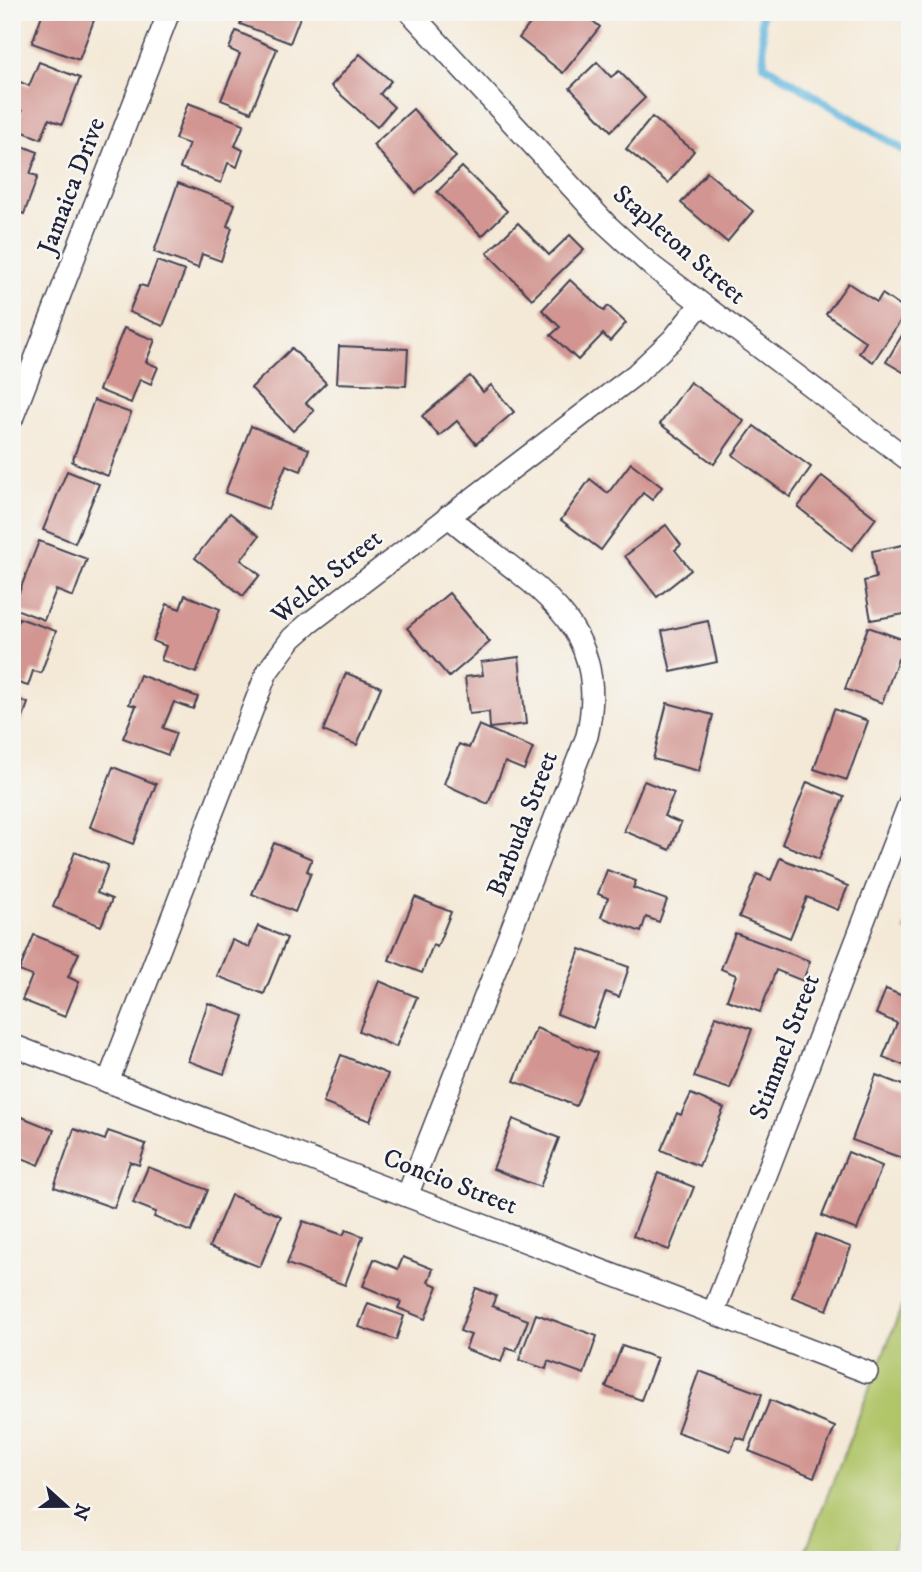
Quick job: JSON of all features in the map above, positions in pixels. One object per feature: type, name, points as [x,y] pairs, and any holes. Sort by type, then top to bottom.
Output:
[{"type":"street","name":"Jamaica Drive","points":[[12,419],[169,12]]},
{"type":"street","name":"Stapleton Street","points":[[410,12],[606,224],[653,268],[910,461]]},
{"type":"street","name":"Welch Street","points":[[108,1082],[267,672],[292,638],[636,374],[672,340],[701,304]]},
{"type":"street","name":"Barbuda Street","points":[[407,1196],[587,736],[593,710],[594,683],[588,657],[567,617],[547,596],[486,550],[448,516]]},
{"type":"street","name":"Stimmel Street","points":[[713,1314],[910,801]]},
{"type":"street","name":"Concio Street","points":[[12,1045],[867,1372]]},
{"type":"green space","points":[[910,1286],[910,1504],[888,1560],[802,1560]]},
{"type":"building","points":[[43,12],[97,12],[79,60],[32,43]]},
{"type":"building","points":[[245,12],[302,12],[290,43],[240,24]]},
{"type":"building","points":[[539,12],[582,12],[600,27],[563,73],[519,38]]},
{"type":"building","points":[[236,31],[277,49],[251,112],[221,100],[240,54],[229,49]]},
{"type":"building","points":[[360,54],[391,81],[380,94],[394,107],[377,127],[331,86]]},
{"type":"building","points":[[39,62],[80,78],[62,124],[49,119],[41,139],[16,129],[22,111],[12,107],[18,81],[29,86]]},
{"type":"building","points":[[597,62],[611,77],[619,71],[645,98],[611,131],[570,88]]},
{"type":"building","points":[[188,103],[244,124],[235,146],[243,150],[237,167],[228,163],[221,183],[180,168],[189,144],[175,139]]},
{"type":"building","points":[[413,109],[456,157],[416,193],[373,145]]},
{"type":"building","points":[[652,117],[694,151],[668,183],[626,149]]},
{"type":"building","points":[[12,142],[38,152],[30,174],[38,176],[24,214],[12,210]]},
{"type":"building","points":[[462,167],[507,211],[482,236],[437,192]]},
{"type":"building","points":[[707,172],[753,211],[727,242],[681,203]]},
{"type":"building","points":[[178,183],[235,204],[227,226],[232,228],[221,261],[202,254],[198,268],[154,252]]},
{"type":"building","points":[[518,223],[549,255],[570,235],[584,249],[532,299],[487,253]]},
{"type":"building","points":[[157,261],[185,271],[163,326],[129,312],[140,285],[147,287]]},
{"type":"building","points":[[570,280],[604,311],[608,306],[626,323],[610,341],[603,334],[578,360],[551,335],[560,327],[542,310]]},
{"type":"building","points":[[848,283],[877,302],[882,294],[907,311],[873,362],[859,353],[866,342],[826,314]]},
{"type":"building","points":[[124,328],[155,340],[146,362],[158,367],[151,384],[140,379],[131,403],[99,390]]},
{"type":"building","points":[[904,332],[910,335],[910,376],[886,362]]},
{"type":"building","points":[[339,346],[408,349],[406,386],[337,383]]},
{"type":"building","points":[[292,348],[326,383],[306,403],[314,411],[293,431],[251,388]]},
{"type":"building","points":[[470,376],[483,392],[491,385],[514,412],[476,444],[457,421],[439,436],[422,416]]},
{"type":"building","points":[[690,382],[744,421],[714,464],[660,424]]},
{"type":"building","points":[[94,400],[131,413],[108,476],[72,462]]},
{"type":"building","points":[[251,426],[309,449],[301,471],[286,465],[268,509],[225,493]]},
{"type":"building","points":[[754,426],[811,467],[790,497],[733,455]]},
{"type":"building","points":[[631,463],[662,487],[652,500],[643,493],[601,550],[561,520],[590,479],[608,493]]},
{"type":"building","points":[[67,471],[99,484],[75,543],[43,530]]},
{"type":"building","points":[[822,476],[876,518],[852,550],[798,507]]},
{"type":"building","points":[[230,513],[259,536],[241,560],[260,575],[243,596],[195,558]]},
{"type":"building","points":[[666,525],[681,545],[675,550],[691,570],[657,597],[625,556]]},
{"type":"building","points":[[39,541],[87,559],[73,597],[56,590],[44,620],[13,608]]},
{"type":"building","points":[[908,544],[910,613],[871,620],[864,581],[876,578],[872,551]]},
{"type":"building","points":[[449,593],[490,642],[449,677],[407,628]]},
{"type":"building","points":[[185,595],[220,609],[196,673],[161,660],[166,646],[153,641],[167,604],[180,609]]},
{"type":"building","points":[[19,618],[56,631],[41,673],[33,671],[28,686],[12,681],[12,637]]},
{"type":"building","points":[[708,621],[717,662],[671,672],[662,631]]},
{"type":"building","points":[[868,627],[910,642],[910,664],[898,659],[882,703],[845,689]]},
{"type":"building","points":[[519,657],[526,724],[490,728],[489,712],[469,714],[465,677],[483,675],[481,662]]},
{"type":"building","points":[[346,673],[381,687],[357,745],[323,731]]},
{"type":"building","points":[[140,675],[198,697],[193,709],[174,702],[163,728],[176,733],[168,755],[123,738],[136,706],[129,704]]},
{"type":"building","points":[[12,697],[28,703],[13,745],[12,745]]},
{"type":"building","points":[[667,703],[713,715],[699,771],[653,759]]},
{"type":"building","points":[[834,709],[868,721],[847,780],[814,769]]},
{"type":"building","points":[[479,725],[533,748],[524,770],[505,762],[488,804],[444,784],[459,744],[469,748]]},
{"type":"building","points":[[113,767],[156,784],[133,844],[90,827]]},
{"type":"building","points":[[644,781],[674,793],[664,816],[681,823],[670,850],[624,831]]},
{"type":"building","points":[[807,782],[844,797],[819,859],[782,844]]},
{"type":"building","points":[[274,843],[312,859],[307,871],[311,873],[295,912],[252,894]]},
{"type":"building","points":[[75,852],[108,865],[97,893],[112,899],[101,926],[53,907]]},
{"type":"building","points":[[780,858],[848,886],[838,910],[807,897],[790,938],[739,917],[757,874],[771,880]]},
{"type":"building","points":[[607,870],[636,881],[633,888],[667,900],[659,922],[646,917],[641,932],[601,917],[608,898],[598,894]]},
{"type":"building","points":[[415,897],[451,912],[437,947],[433,945],[422,973],[389,960]]},
{"type":"building","points":[[910,914],[910,933],[903,931]]},
{"type":"building","points":[[258,926],[287,938],[264,994],[217,976],[232,940],[249,947]]},
{"type":"building","points":[[735,933],[810,961],[803,981],[776,970],[760,1012],[727,1000],[736,975],[721,969]]},
{"type":"building","points":[[34,935],[79,953],[68,977],[79,982],[65,1017],[22,1000],[32,976],[19,971]]},
{"type":"building","points":[[580,949],[629,967],[619,997],[606,992],[593,1028],[557,1014]]},
{"type":"building","points":[[379,981],[417,997],[396,1047],[359,1031]]},
{"type":"building","points":[[886,989],[910,999],[910,1068],[883,1057],[897,1023],[876,1014]]},
{"type":"building","points":[[208,1003],[244,1016],[224,1074],[188,1061]]},
{"type":"building","points":[[716,1016],[752,1029],[730,1089],[694,1077]]},
{"type":"building","points":[[536,1028],[597,1053],[576,1106],[514,1081]]},
{"type":"building","points":[[341,1055],[388,1074],[370,1121],[323,1103]]},
{"type":"building","points":[[876,1075],[910,1088],[910,1161],[852,1140]]},
{"type":"building","points":[[691,1094],[724,1108],[699,1166],[661,1150],[677,1113],[681,1115]]},
{"type":"building","points":[[12,1113],[54,1130],[39,1165],[12,1154]]},
{"type":"building","points":[[513,1119],[559,1138],[540,1187],[493,1169]]},
{"type":"building","points":[[74,1129],[105,1140],[108,1131],[146,1144],[139,1165],[130,1162],[114,1208],[54,1187]]},
{"type":"building","points":[[848,1152],[882,1166],[857,1230],[822,1216]]},
{"type":"building","points":[[148,1167],[208,1190],[191,1232],[154,1217],[156,1212],[133,1203]]},
{"type":"building","points":[[658,1173],[694,1187],[669,1250],[633,1236]]},
{"type":"building","points":[[231,1195],[281,1216],[260,1267],[209,1247]]},
{"type":"building","points":[[303,1221],[343,1235],[346,1230],[363,1236],[345,1285],[287,1264]]},
{"type":"building","points":[[816,1234],[851,1247],[827,1310],[792,1297]]},
{"type":"building","points":[[403,1257],[433,1269],[428,1282],[438,1286],[425,1319],[398,1308],[401,1302],[363,1286],[374,1259],[398,1269]]},
{"type":"building","points":[[476,1288],[496,1296],[492,1306],[528,1320],[516,1351],[506,1348],[501,1362],[465,1349],[471,1335],[460,1331]]},
{"type":"building","points":[[368,1303],[404,1316],[396,1340],[359,1327]]},
{"type":"building","points":[[536,1314],[597,1336],[584,1374],[548,1361],[546,1369],[519,1360]]},
{"type":"building","points":[[622,1346],[657,1358],[641,1400],[606,1387]]},
{"type":"building","points":[[699,1371],[762,1394],[745,1440],[736,1437],[731,1451],[677,1432]]},
{"type":"building","points":[[770,1400],[835,1427],[814,1477],[749,1451]]},
{"type":"waterway","points":[[761,12],[764,65],[910,154]]}]
